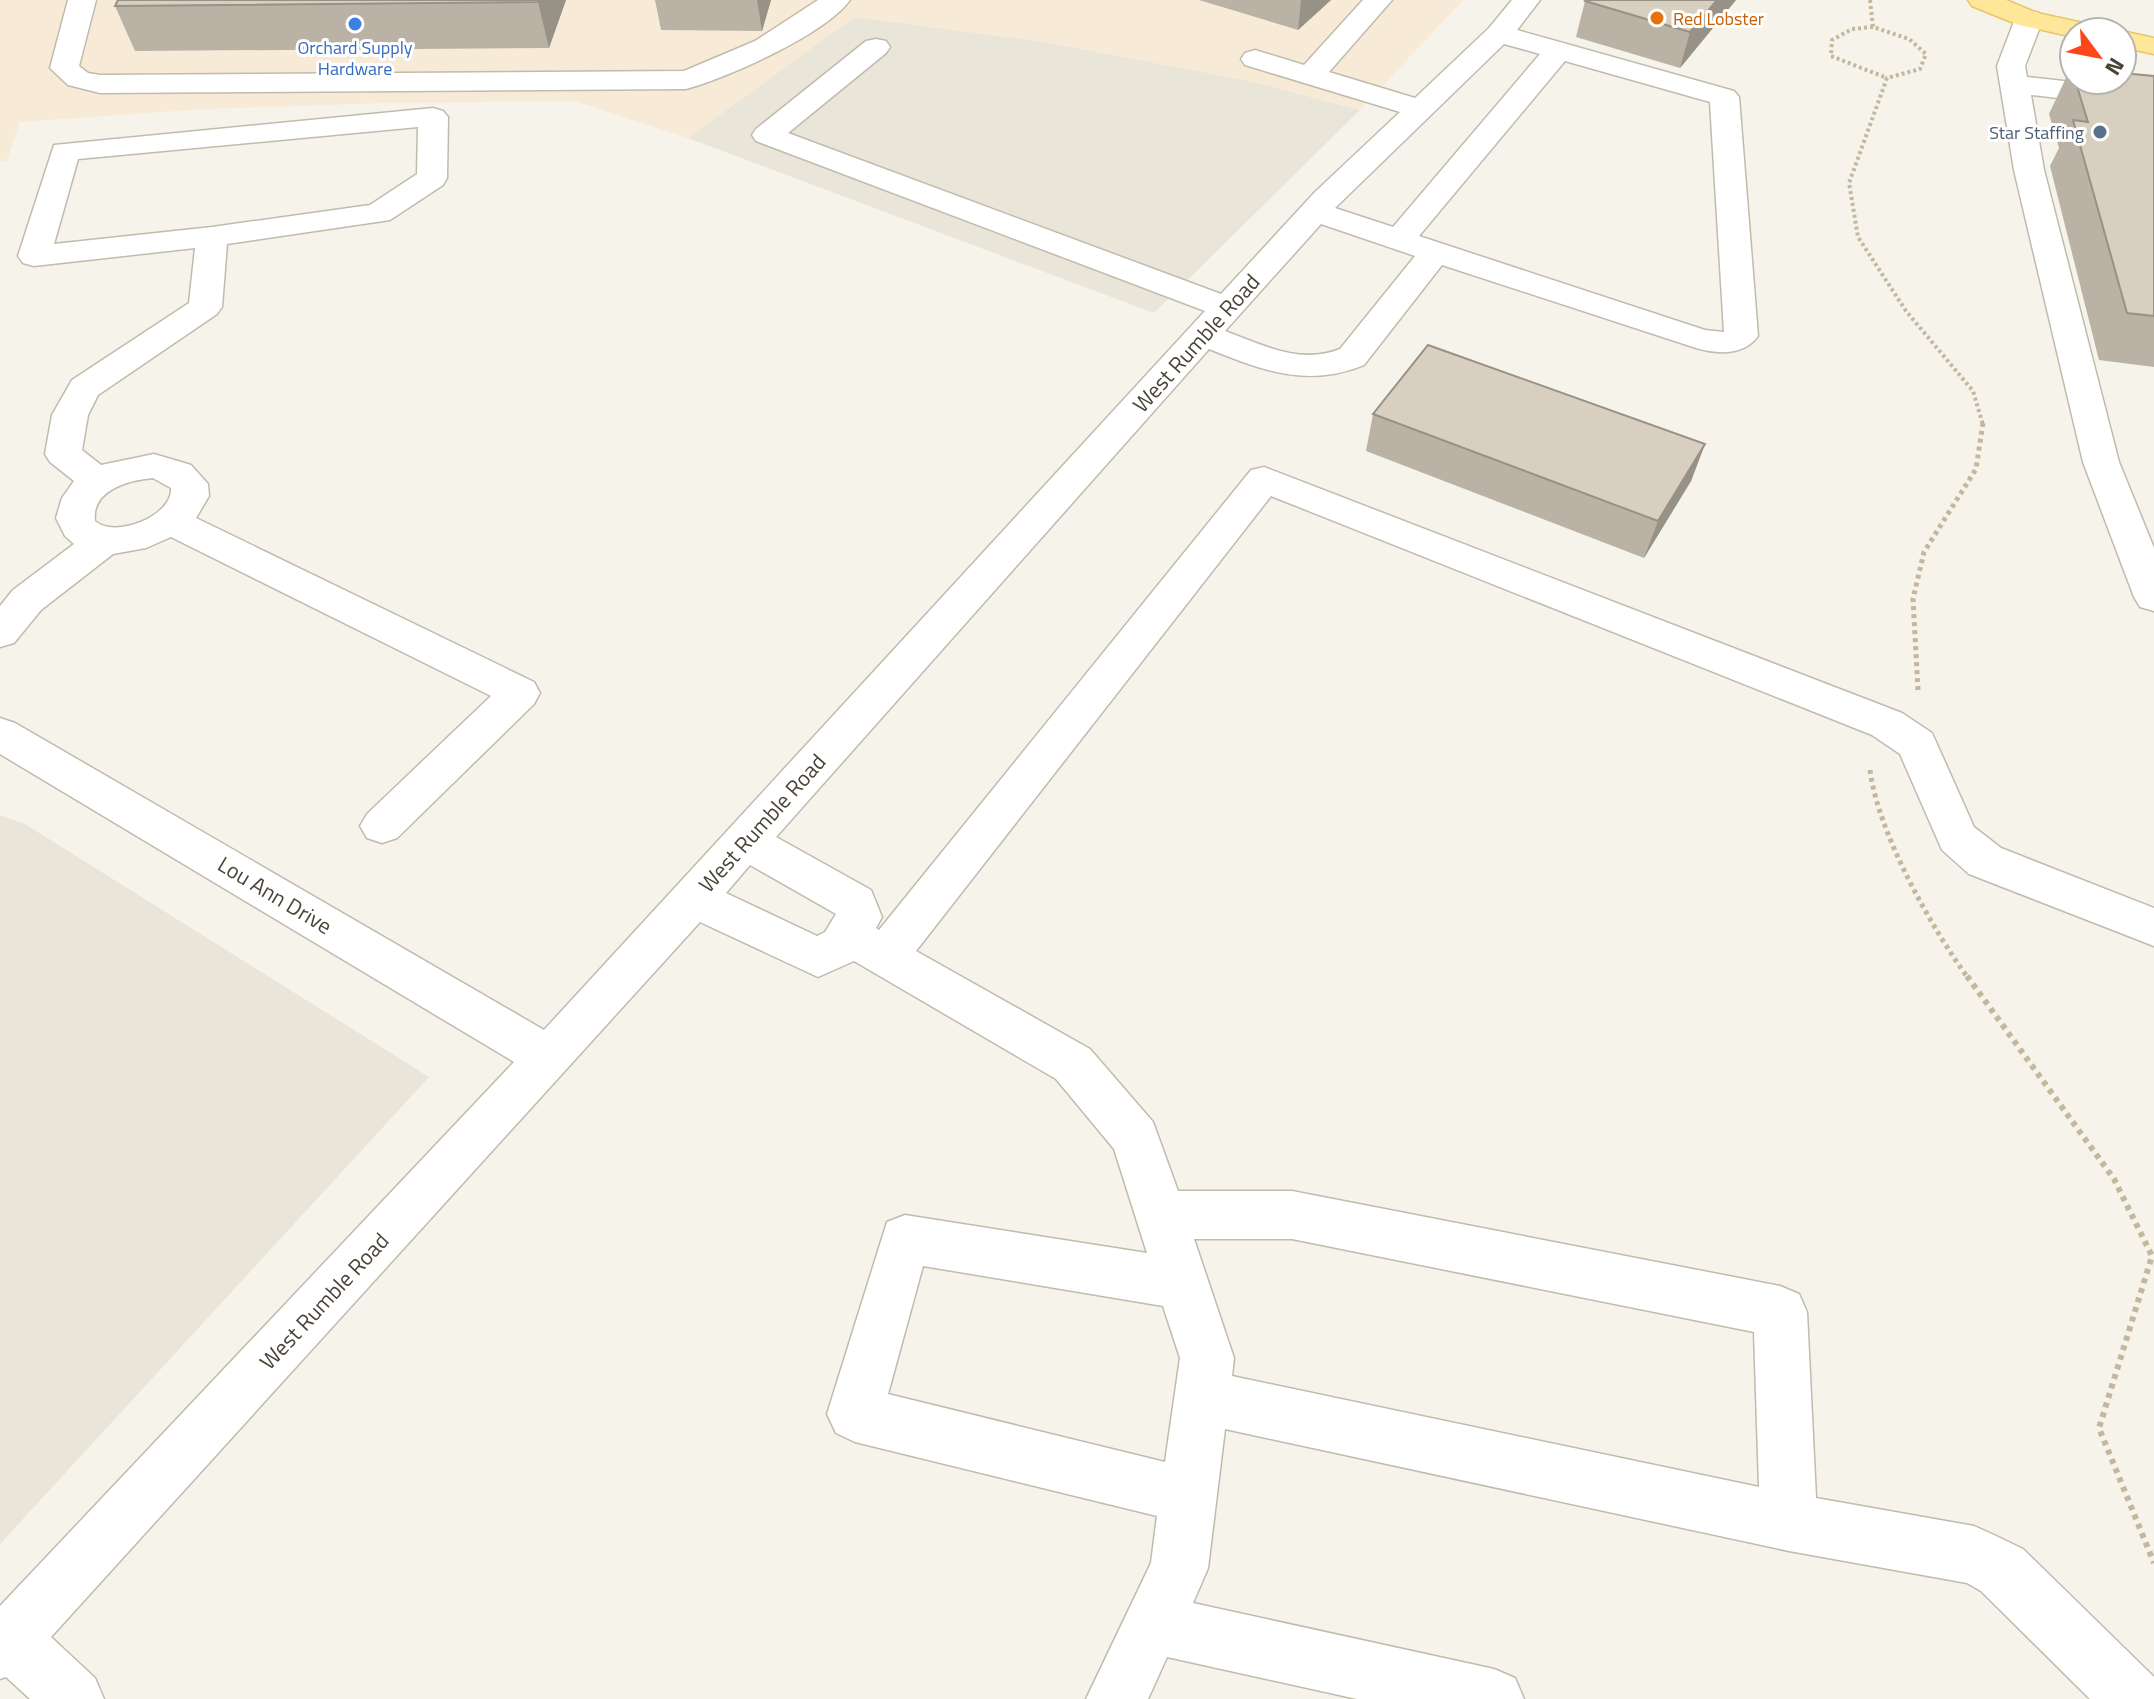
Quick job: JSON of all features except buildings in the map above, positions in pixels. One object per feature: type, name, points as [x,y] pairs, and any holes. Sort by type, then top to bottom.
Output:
[{"type":"main road","points":[[1982,0],[2029,19],[2058,26]]},
{"type":"street","points":[[82,0],[64,68],[78,79],[116,84],[686,80],[721,71],[758,52],[836,0]]},
{"type":"street","points":[[1310,76],[1378,0]]},
{"type":"street","name":"West Rumble Road","points":[[4,1644],[549,1058],[1315,212],[1499,34],[1526,0]]},
{"type":"street","points":[[2029,19],[2011,66],[2029,170],[2101,462],[2154,597]]},
{"type":"street","points":[[1315,212],[1696,338],[1718,343],[1734,341],[1741,336],[1724,97],[1499,34]]},
{"type":"street","points":[[876,47],[767,135],[1215,322],[1289,364],[1311,369],[1334,367],[1352,357],[1435,252]]},
{"type":"street","points":[[1399,240],[1558,51]]},
{"type":"street","points":[[1255,59],[1421,109]]},
{"type":"street","points":[[2014,84],[2154,100]]},
{"type":"street","points":[[433,117],[432,178],[379,213],[212,237],[34,256],[65,151],[433,117]]},
{"type":"street","points":[[98,481],[63,454],[70,415],[84,388],[205,307],[212,237]]},
{"type":"street","points":[[135,467],[171,469],[183,475],[190,485],[190,497],[172,522],[139,538],[104,541],[87,536],[77,528],[73,517],[75,505],[98,481],[135,467]]},
{"type":"street","points":[[867,945],[1264,479],[1887,724],[1917,744],[1957,838],[1985,861],[2154,927]]},
{"type":"street","points":[[172,522],[520,693],[382,826]]},
{"type":"street","points":[[0,633],[27,600],[104,541]]},
{"type":"street","name":"Lou Ann Drive","points":[[0,734],[549,1058]]},
{"type":"street","points":[[745,841],[855,903],[867,945]]},
{"type":"street","points":[[694,898],[818,958],[841,946],[867,945],[1073,1064],[1135,1138],[1207,1358],[1179,1568],[1116,1699]]},
{"type":"street","points":[[1161,1215],[1292,1215],[1780,1312],[1789,1522]]},
{"type":"street","points":[[1183,1284],[905,1239],[855,1414],[1189,1496]]},
{"type":"street","points":[[1202,1397],[1789,1522],[1974,1555],[2002,1570],[2133,1699]]},
{"type":"street","points":[[1152,1624],[1494,1699]]},
{"type":"street","points":[[4,1644],[74,1699]]},
{"type":"path","points":[[1873,27],[1852,29],[1832,40],[1831,56],[1887,78]]},
{"type":"shaded area","points":[[0,0],[1463,0],[1360,110],[1250,81],[1040,41],[854,17],[688,138],[575,101],[385,103],[206,109],[20,122],[7,161],[0,161]]},
{"type":"shaded area","points":[[854,17],[1040,41],[1250,81],[1360,110],[1154,313],[688,138]]},
{"type":"shaded area","points":[[0,815],[25,824],[429,1077],[0,1544]]},
{"type":"place","name":"Red Lobster","points":[[1657,18]]},
{"type":"place","name":"Orchard Supply Hardware","points":[[355,24]]},
{"type":"place","name":"Star Staffing","points":[[2100,132]]}]
